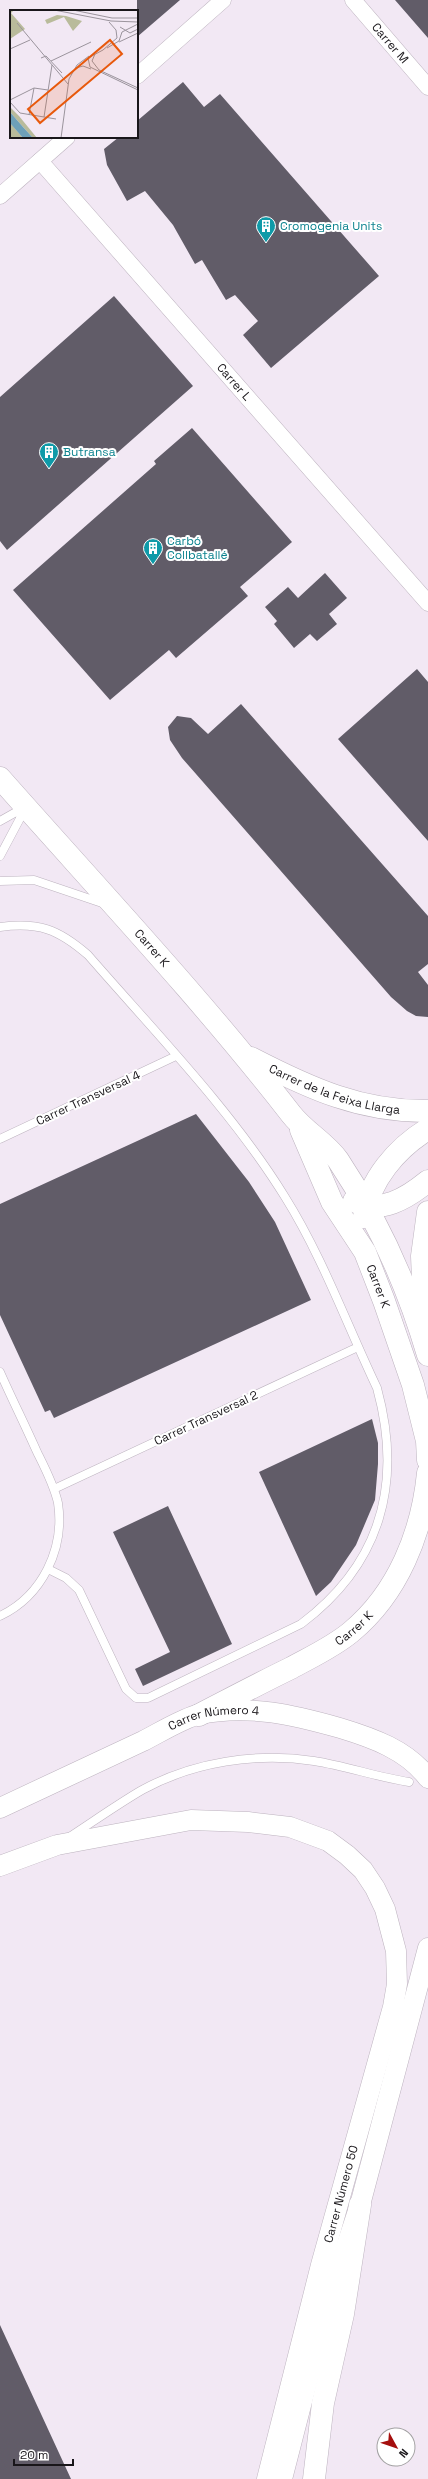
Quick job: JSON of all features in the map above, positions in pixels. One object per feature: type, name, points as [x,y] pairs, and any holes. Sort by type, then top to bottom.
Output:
[{"type":"main road","name":"Carrer K","points":[[0,778],[194,995],[245,1055],[299,1124],[337,1158],[384,1241],[400,1276],[427,1353]]},
{"type":"main road","name":"Carrer de la Feixa Llarga","points":[[245,1055],[334,1097],[381,1107],[428,1111]]},
{"type":"main road","name":"Carrer K","points":[[299,1124],[332,1202],[364,1252],[413,1385],[427,1441],[428,1460]]},
{"type":"main road","points":[[364,1252],[363,1239],[365,1206],[389,1162],[403,1146],[428,1129]]},
{"type":"main road","points":[[318,1168],[351,1199],[365,1206],[376,1207],[394,1203],[412,1194],[428,1182]]},
{"type":"main road","points":[[427,1353],[422,1256],[428,1212]]},
{"type":"main road","name":"Carrer K","points":[[199,1714],[321,1652],[351,1633],[375,1607],[396,1579],[409,1552],[425,1498],[428,1473]]},
{"type":"main road","points":[[314,2479],[323,2403],[343,2314],[360,2205]]},
{"type":"street","points":[[138,75],[223,0]]},
{"type":"street","name":"Carrer M","points":[[353,0],[428,87]]},
{"type":"street","points":[[0,196],[66,138]]},
{"type":"street","name":"Carrer L","points":[[40,161],[428,603]]},
{"type":"street","name":"Carrer Número 4","points":[[0,1808],[199,1714],[239,1710],[268,1710],[300,1716],[370,1737],[390,1746],[423,1772],[428,1778]]},
{"type":"street","name":"Carrer Número 50","points":[[57,1845],[191,1820],[248,1822],[290,1828],[328,1841],[347,1855],[363,1870],[386,1909],[396,1951],[397,1984],[393,2007],[321,2265],[267,2479]]},
{"type":"street","points":[[0,1866],[57,1845]]},
{"type":"street","name":"Carrer Número 50","points":[[282,2479],[326,2308],[360,2205],[428,1948]]},
{"type":"lane","points":[[0,821],[26,807]]},
{"type":"lane","points":[[0,856],[26,807]]},
{"type":"lane","points":[[0,881],[34,880],[115,908]]},
{"type":"lane","points":[[0,927],[17,925],[47,928],[62,934],[75,943],[88,955],[176,1056],[242,1137],[284,1196],[303,1227],[377,1388],[385,1416],[388,1472],[384,1505],[374,1536],[362,1560],[342,1587],[320,1610],[301,1624],[148,1698],[136,1698],[126,1689],[79,1590],[66,1578],[48,1569]]},
{"type":"lane","name":"Carrer Transversal 4","points":[[0,1139],[176,1056]]},
{"type":"lane","name":"Carrer Transversal 2","points":[[54,1488],[358,1347]]},
{"type":"lane","points":[[0,1372],[54,1488],[58,1503],[58,1531],[53,1557],[48,1569],[32,1594],[24,1602],[0,1616]]},
{"type":"lane","points":[[57,1845],[143,1790],[172,1776],[226,1762],[256,1759],[314,1761],[409,1782]]},
{"type":"building","points":[[137,0],[180,0],[138,36]]},
{"type":"building","points":[[395,0],[428,0],[428,38]]},
{"type":"building","name":"Cromogenia Units","points":[[183,82],[204,107],[220,94],[379,276],[271,368],[243,335],[258,321],[235,295],[226,300],[202,260],[195,264],[173,225],[145,191],[127,201],[107,165],[104,149],[118,138],[138,138],[138,120]]},
{"type":"building","name":"Butransa","points":[[114,296],[193,386],[7,550],[0,541],[0,397]]},
{"type":"building","name":"Carbó Collbatallé","points":[[192,428],[292,542],[240,587],[248,596],[176,658],[169,650],[110,700],[13,590],[156,464],[154,461]]},
{"type":"building","points":[[325,573],[347,598],[329,614],[337,624],[317,641],[310,634],[294,648],[274,624],[277,621],[265,607],[288,587],[298,598]]},
{"type":"building","points":[[417,669],[428,682],[428,841],[338,739]]},
{"type":"building","points":[[241,704],[428,916],[428,964],[418,972],[428,985],[428,1017],[416,1016],[407,1011],[391,997],[182,758],[170,740],[168,727],[177,716],[191,718],[208,734]]},
{"type":"building","points":[[196,1114],[249,1182],[275,1222],[311,1300],[54,1418],[50,1410],[45,1412],[0,1315],[0,1204]]},
{"type":"building","points":[[372,1419],[378,1443],[375,1500],[356,1545],[331,1582],[316,1596],[259,1472]]},
{"type":"building","points":[[168,1506],[232,1644],[143,1686],[135,1669],[170,1652],[113,1532]]},
{"type":"building","points":[[0,2325],[71,2479],[0,2479]]},
{"type":"place","name":"Cromogenia Units","points":[[266,243]]},
{"type":"place","name":"Butransa","points":[[49,469]]},
{"type":"place","name":"Carbó Collbatallé","points":[[153,565]]}]
